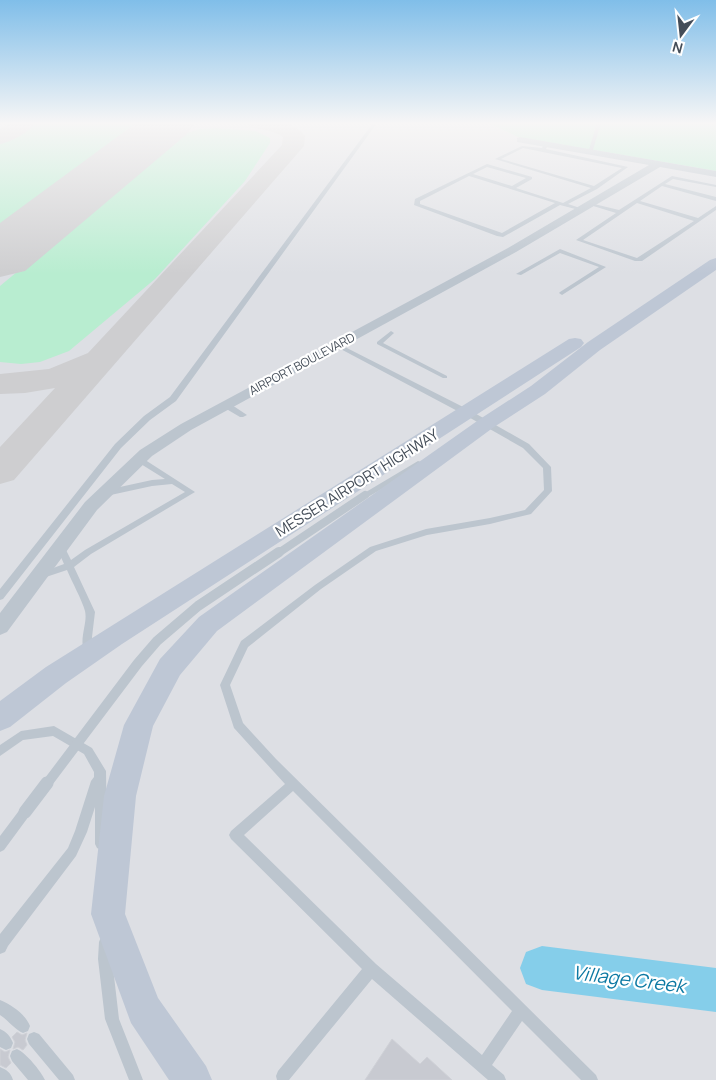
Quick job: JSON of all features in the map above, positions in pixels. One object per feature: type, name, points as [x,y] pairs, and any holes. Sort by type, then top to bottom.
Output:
[{"type":"main road","name":"MESSER AIRPORT HIGHWAY","points":[[192,1080],[144,1010],[108,914],[120,796],[139,726],[170,667],[208,624],[477,418],[716,249]]},
{"type":"main road","name":"MESSER AIRPORT HIGHWAY","points":[[0,718],[56,675],[90,653],[477,418],[538,390],[594,346],[716,263]]},
{"type":"street","name":"AIRPORT BOULEVARD","points":[[0,627],[60,546],[104,493],[139,459],[186,427],[591,207],[642,173]]},
{"type":"lane","points":[[0,596],[118,446],[147,418],[173,399],[339,173]]},
{"type":"lane","points":[[508,173],[530,178],[512,188]]},
{"type":"lane","points":[[544,173],[595,188]]},
{"type":"lane","points":[[617,173],[595,188],[562,203],[503,235],[417,204],[417,200],[468,174],[562,203],[618,212]]},
{"type":"lane","points":[[683,178],[689,173]]},
{"type":"lane","points":[[497,183],[514,176]]},
{"type":"lane","points":[[711,191],[703,183],[672,177],[579,240],[637,260],[716,208]]},
{"type":"lane","points":[[610,178],[628,182]]},
{"type":"lane","points":[[690,192],[703,183]]},
{"type":"lane","points":[[661,184],[716,199]]},
{"type":"lane","points":[[696,188],[711,191]]},
{"type":"lane","points":[[636,201],[698,220]]},
{"type":"lane","points":[[518,274],[560,251],[603,267],[562,293]]},
{"type":"lane","points":[[374,325],[392,334],[379,344],[445,377]]},
{"type":"lane","points":[[337,345],[477,418],[526,446],[547,467],[548,491],[528,512],[490,521],[426,532],[373,549],[318,587],[244,644],[225,685],[238,726],[293,784],[591,1080]]},
{"type":"lane","points":[[226,405],[243,415]]},
{"type":"lane","name":"MESSER AIRPORT HIGHWAY","points":[[0,846],[138,663],[157,641],[198,606],[477,418]]},
{"type":"lane","points":[[36,579],[52,571],[69,566],[88,552],[191,492],[139,459]]},
{"type":"lane","points":[[104,493],[152,483],[173,481]]},
{"type":"lane","points":[[60,546],[90,612],[87,637],[90,653]]},
{"type":"lane","points":[[0,751],[21,736],[54,731],[88,751],[100,771],[100,830],[108,914],[105,959],[112,1019],[136,1080]]},
{"type":"lane","points":[[0,948],[3,941],[72,852],[81,832],[100,771]]},
{"type":"lane","points":[[293,784],[235,835],[371,969],[499,1080]]},
{"type":"lane","points":[[283,1076],[371,969]]},
{"type":"lane","points":[[0,1008],[14,1016],[23,1026]]},
{"type":"lane","points":[[483,1066],[521,1011]]},
{"type":"lane","points":[[34,1039],[68,1080]]},
{"type":"lane","points":[[17,1056],[38,1080]]},
{"type":"lane","points":[[0,1074],[6,1080]]},
{"type":"shaded area","points":[[0,173],[716,173],[716,1080],[0,1080]]},
{"type":"green space","points":[[0,173],[74,173],[0,229]]},
{"type":"green space","points":[[136,173],[250,173],[155,279],[69,351],[40,362],[21,364],[0,362],[0,286]]},
{"type":"building","points":[[17,1032],[22,1035],[27,1033],[25,1040],[27,1045],[23,1050],[18,1047],[13,1049],[15,1042],[12,1037]]},
{"type":"building","points":[[392,1039],[420,1064],[427,1057],[452,1080],[365,1080]]},
{"type":"building","points":[[0,1049],[5,1052],[10,1050],[8,1057],[11,1063],[6,1068],[0,1065]]},
{"type":"waterway","name":"Village Creek","points":[[542,968],[716,990]]},
{"type":"taxiway","points":[[0,471],[268,173]]},
{"type":"taxiway","points":[[0,384],[25,383],[49,379],[73,372],[96,361]]},
{"type":"runway","points":[[0,256],[105,173]]}]
